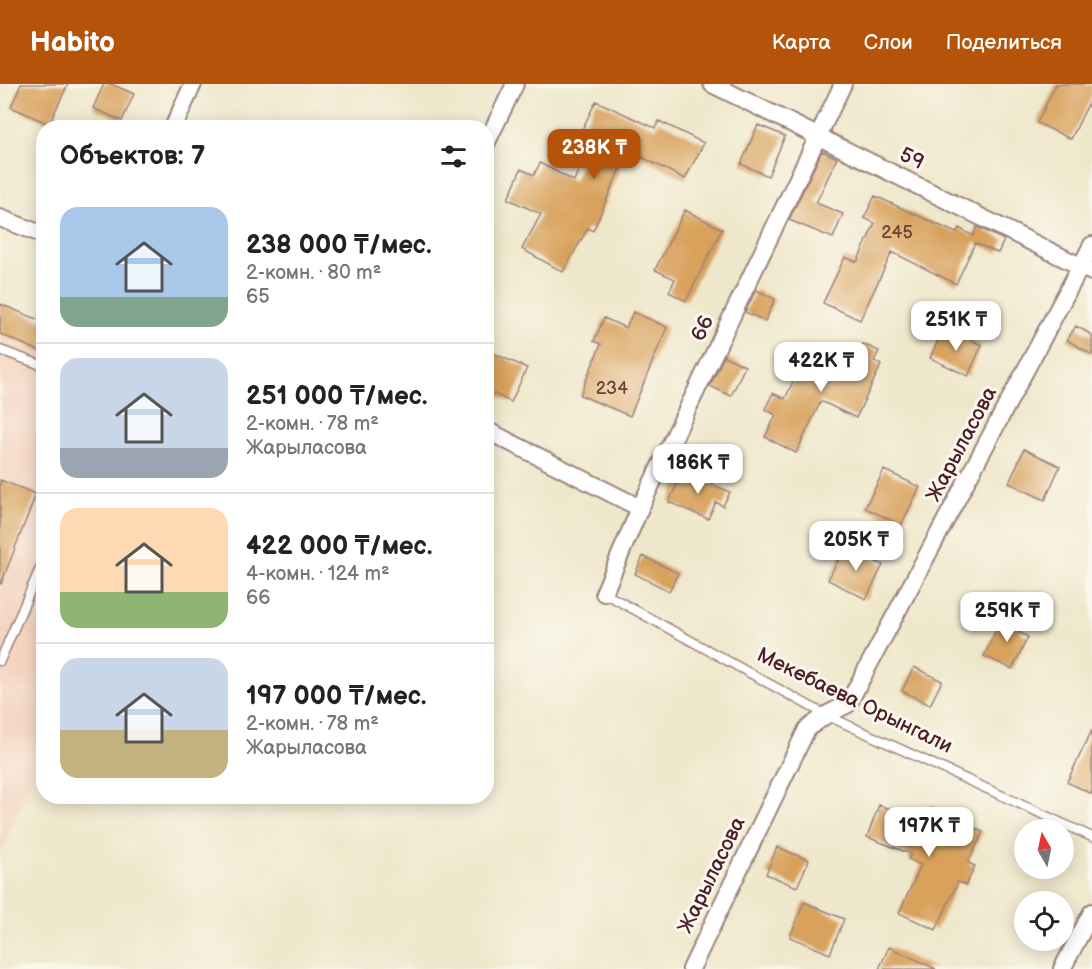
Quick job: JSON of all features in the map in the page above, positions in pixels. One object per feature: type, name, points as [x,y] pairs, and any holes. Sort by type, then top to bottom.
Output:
[{"type":"street","points":[[177,120],[193,84]]},
{"type":"street","points":[[494,127],[515,84]]},
{"type":"street","name":"59","points":[[712,84],[1086,269]]},
{"type":"street","name":"66","points":[[604,593],[640,508],[843,84]]},
{"type":"street","points":[[0,218],[36,232]]},
{"type":"street","name":"Жарыласова","points":[[691,969],[807,729],[826,715],[848,704],[1086,269],[1092,245]]},
{"type":"street","points":[[494,434],[640,508]]},
{"type":"street","points":[[1062,969],[1092,912]]},
{"type":"lane","points":[[0,350],[36,363]]},
{"type":"lane","points":[[0,661],[36,578]]},
{"type":"lane","name":"Мекебаева Орынгали","points":[[604,593],[826,715],[1092,837]]},
{"type":"shaded area","points":[[0,302],[36,317],[36,767],[0,857]]},
{"type":"building","points":[[21,84],[68,84],[51,120],[40,120],[11,107]]},
{"type":"building","points":[[104,84],[111,84],[134,94],[122,120],[93,108]]},
{"type":"building","points":[[1056,84],[1092,84],[1092,96],[1071,139],[1037,123]]},
{"type":"building","points":[[596,101],[655,128],[659,121],[704,143],[685,179],[628,150],[593,231],[588,228],[563,272],[522,249],[541,214],[508,199],[521,169],[534,175],[540,163],[574,181],[593,135],[582,130]]},
{"type":"building","points":[[758,125],[785,136],[768,176],[741,164]]},
{"type":"building","points":[[822,151],[837,158],[816,203],[843,214],[833,238],[789,220]]},
{"type":"building","points":[[875,196],[956,233],[959,228],[973,236],[977,227],[1004,240],[998,253],[975,243],[956,284],[892,252],[860,320],[823,303],[845,257],[857,262],[875,223],[864,218]]},
{"type":"building","points":[[685,210],[722,229],[686,301],[669,292],[675,279],[655,270]]},
{"type":"building","points":[[756,290],[775,299],[765,321],[745,312]]},
{"type":"building","points":[[0,304],[36,319],[36,350],[0,334]]},
{"type":"building","points":[[633,312],[667,327],[630,416],[580,395],[601,344],[594,341],[604,318],[626,328]]},
{"type":"building","points":[[1076,326],[1092,335],[1092,355],[1067,340]]},
{"type":"building","points":[[944,328],[982,345],[968,376],[930,358]]},
{"type":"building","points":[[863,344],[879,351],[874,361],[881,365],[856,418],[821,401],[796,453],[765,437],[776,415],[765,409],[773,393],[785,399],[804,357],[814,361],[820,347],[854,362]]},
{"type":"building","points":[[494,354],[527,368],[511,402],[494,394]]},
{"type":"building","points":[[724,356],[745,366],[731,396],[710,386]]},
{"type":"building","points":[[1024,449],[1060,466],[1045,500],[1009,483]]},
{"type":"building","points":[[884,470],[920,487],[901,525],[865,508]]},
{"type":"building","points":[[683,471],[730,492],[723,506],[716,502],[708,519],[669,502]]},
{"type":"building","points":[[0,480],[36,494],[1,584],[0,584]]},
{"type":"building","points":[[845,546],[883,565],[866,599],[828,580]]},
{"type":"building","points":[[643,556],[678,573],[669,591],[635,574]]},
{"type":"building","points":[[1003,615],[1024,624],[1020,633],[1028,637],[1012,669],[984,656]]},
{"type":"building","points":[[914,667],[942,681],[930,705],[902,691]]},
{"type":"building","points":[[1092,730],[1092,794],[1067,782]]},
{"type":"building","points":[[879,805],[925,822],[932,808],[983,832],[968,863],[975,866],[966,885],[958,882],[936,930],[899,913],[921,865],[908,859],[911,854],[867,837]]},
{"type":"building","points":[[777,847],[809,860],[797,887],[766,874]]},
{"type":"building","points":[[804,902],[844,919],[830,954],[790,937]]},
{"type":"building","points":[[889,947],[936,969],[879,969]]}]
